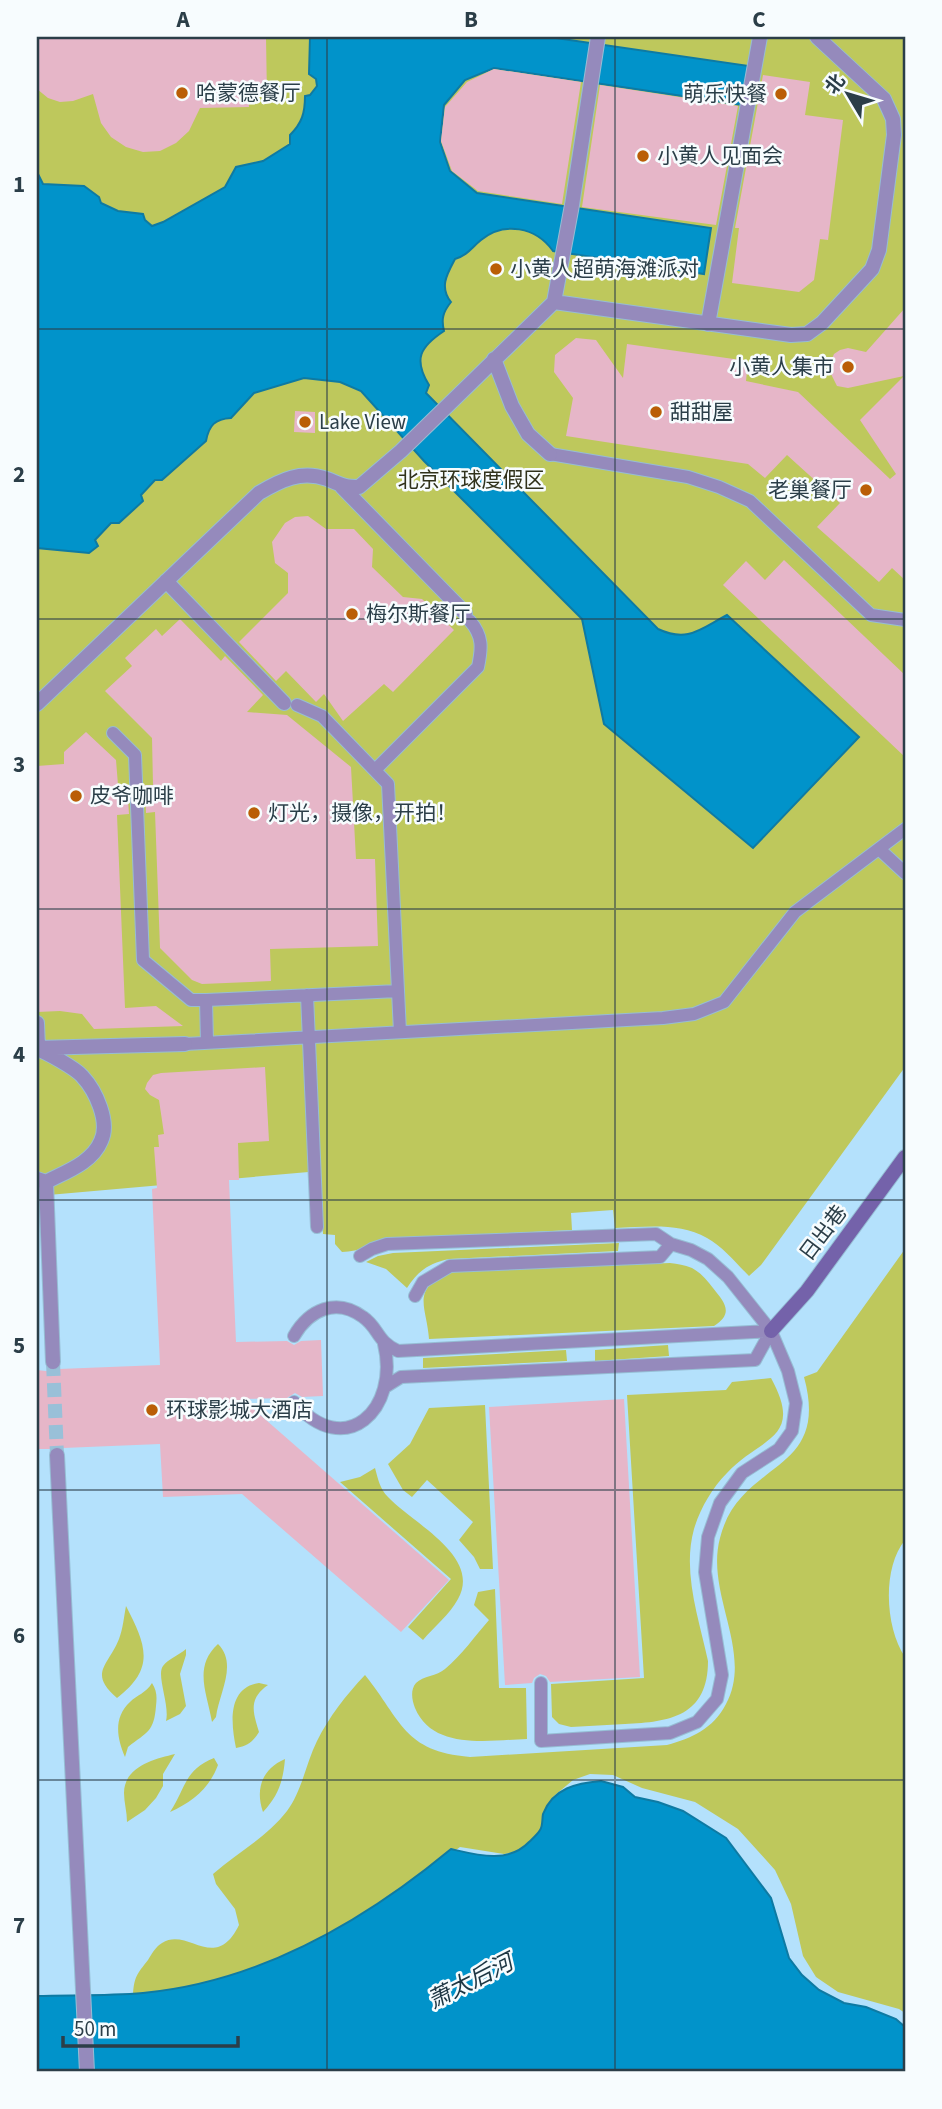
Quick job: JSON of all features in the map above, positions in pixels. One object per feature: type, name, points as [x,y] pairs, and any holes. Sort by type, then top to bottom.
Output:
[{"type":"street","points":[[708,324],[760,37]]},
{"type":"street","points":[[554,302],[792,335],[807,334],[822,323],[872,269],[879,250],[894,135],[893,119],[884,99],[817,37]]},
{"type":"street","points":[[342,487],[359,487],[401,451],[554,302],[598,38]]},
{"type":"street","points":[[494,359],[512,406],[528,433],[550,454]]},
{"type":"street","points":[[37,704],[259,493],[280,480],[301,475],[326,479],[342,487],[467,617]]},
{"type":"street","points":[[166,581],[290,704]]},
{"type":"street","points":[[37,1023],[37,1048]]},
{"type":"street","points":[[37,1048],[185,1044]]},
{"type":"street","points":[[37,1048],[82,1076],[96,1099],[104,1121],[101,1141],[83,1164],[41,1181],[53,1362]]},
{"type":"street","name":"日出巷","points":[[771,1331],[807,1291],[905,1157]]},
{"type":"street","points":[[57,1455],[87,2072]]},
{"type":"lane","points":[[550,454],[688,477],[750,501],[870,615],[905,620]]},
{"type":"lane","points":[[375,770],[478,667],[482,648],[478,630],[467,617]]},
{"type":"lane","points":[[290,704],[322,716],[388,784],[400,1032]]},
{"type":"lane","points":[[113,733],[135,755],[143,960],[191,1000],[398,991]]},
{"type":"lane","points":[[185,1044],[663,1018],[694,1014],[724,1002],[795,912],[905,829]]},
{"type":"lane","points":[[879,849],[905,873]]},
{"type":"lane","points":[[307,995],[317,1227]]},
{"type":"lane","points":[[206,1000],[208,1042]]},
{"type":"lane","points":[[360,1256],[387,1244],[656,1234],[671,1244],[708,1259],[728,1277],[771,1331],[788,1371],[796,1403],[792,1431],[779,1449],[742,1473],[720,1503],[708,1537],[705,1572],[722,1675],[717,1699],[697,1722],[670,1733],[541,1741],[541,1683]]},
{"type":"lane","points":[[415,1296],[423,1282],[450,1266],[660,1257],[671,1244]]},
{"type":"lane","points":[[294,1336],[309,1317],[321,1309],[335,1307],[351,1310],[365,1318],[384,1344],[388,1362],[386,1387],[380,1403],[368,1417],[342,1429],[314,1421],[294,1402]]},
{"type":"lane","points":[[384,1344],[398,1351],[771,1331]]},
{"type":"lane","points":[[386,1387],[401,1377],[755,1360],[771,1331]]},
{"type":"green space","name":"北京环球度假区","points":[[37,37],[905,37],[905,1067],[761,1265],[749,1276],[707,1238],[674,1228],[615,1228],[613,1210],[571,1213],[572,1230],[392,1239],[342,1252],[335,1244],[335,1235],[323,1234],[320,1171],[37,1196]]},
{"type":"green space","points":[[619,1243],[618,1251],[449,1259],[425,1269],[407,1288],[386,1269],[366,1262],[393,1253]]},
{"type":"green space","points":[[905,1249],[905,1540],[892,1566],[889,1598],[893,1630],[905,1657],[905,2013],[838,1992],[816,1977],[803,1956],[791,1904],[775,1870],[738,1829],[695,1802],[642,1788],[613,1775],[590,1774],[573,1780],[554,1796],[539,1837],[526,1850],[504,1854],[460,1847],[349,1928],[234,1976],[133,1995],[139,1972],[162,1943],[172,1939],[182,1940],[211,1948],[221,1946],[230,1939],[239,1925],[235,1909],[216,1884],[213,1874],[261,1837],[287,1811],[322,1732],[338,1706],[365,1675],[397,1720],[417,1741],[448,1754],[470,1757],[667,1745],[693,1736],[715,1720],[726,1704],[733,1684],[735,1664],[717,1559],[720,1538],[730,1512],[745,1493],[795,1450],[805,1433],[809,1409],[804,1377],[817,1372]]},
{"type":"green space","points":[[670,1263],[692,1268],[701,1274],[721,1298],[726,1312],[714,1326],[429,1339],[424,1308],[425,1293],[437,1279],[449,1272]]},
{"type":"green space","points":[[668,1345],[669,1356],[595,1361],[595,1350]]},
{"type":"green space","points":[[566,1350],[567,1361],[423,1368],[423,1358]]},
{"type":"green space","points":[[771,1378],[780,1398],[783,1414],[781,1426],[722,1479],[707,1499],[694,1529],[691,1579],[708,1661],[701,1694],[694,1705],[683,1712],[657,1721],[571,1727],[559,1724],[552,1717],[551,1684],[644,1678],[627,1395],[726,1390],[732,1382]]},
{"type":"green space","points":[[485,1405],[493,1569],[480,1569],[474,1557],[459,1540],[473,1522],[427,1480],[412,1497],[403,1490],[388,1464],[410,1444],[429,1408]]},
{"type":"green space","points":[[375,1468],[385,1494],[441,1542],[461,1569],[463,1583],[455,1605],[423,1640],[408,1627],[451,1579],[340,1482],[360,1477]]},
{"type":"green space","points":[[495,1589],[499,1688],[526,1688],[527,1739],[480,1741],[449,1737],[423,1722],[414,1705],[413,1689],[419,1681],[451,1664],[489,1620],[474,1605],[478,1592]]},
{"type":"green space","points":[[126,1606],[139,1633],[144,1655],[138,1676],[117,1698],[108,1689],[102,1675],[120,1635]]},
{"type":"green space","points":[[218,1644],[227,1660],[227,1670],[216,1717],[212,1722],[205,1691],[204,1671],[210,1653]]},
{"type":"green space","points":[[186,1649],[180,1674],[186,1706],[180,1714],[166,1721],[161,1670],[168,1661]]},
{"type":"green space","points":[[152,1683],[156,1697],[153,1721],[148,1731],[128,1747],[125,1757],[118,1728],[121,1715],[130,1702]]},
{"type":"green space","points":[[259,1683],[268,1685],[257,1695],[254,1706],[259,1732],[249,1743],[236,1748],[233,1718],[236,1699],[249,1686]]},
{"type":"green space","points":[[175,1754],[163,1774],[163,1786],[156,1798],[145,1810],[127,1822],[124,1793],[129,1777],[142,1766]]},
{"type":"green space","points":[[214,1758],[218,1765],[205,1788],[186,1804],[170,1812],[191,1774]]},
{"type":"green space","points":[[285,1759],[279,1788],[263,1812],[260,1795],[262,1781],[271,1768]]},
{"type":"water","points":[[310,37],[549,37],[749,66],[743,105],[494,68],[465,80],[444,105],[440,142],[450,171],[477,193],[711,228],[704,274],[553,251],[538,236],[529,232],[519,229],[500,230],[455,259],[445,286],[451,302],[443,316],[444,331],[424,348],[420,361],[429,385],[426,393],[658,629],[678,635],[686,634],[727,615],[859,737],[753,848],[604,724],[582,619],[424,461],[361,391],[340,382],[304,378],[254,393],[231,418],[214,424],[206,441],[162,480],[155,480],[141,495],[143,501],[119,523],[111,523],[95,540],[98,546],[89,553],[37,548],[37,172],[43,184],[84,186],[99,197],[101,203],[118,211],[143,214],[152,226],[163,222],[225,187],[236,167],[263,161],[290,144],[290,135],[302,117],[305,96],[310,95],[317,86],[316,79],[309,74]]},
{"type":"water","name":"萧太后河","points":[[601,1781],[623,1787],[635,1797],[683,1811],[726,1838],[771,1898],[789,1958],[802,1975],[819,1990],[844,2003],[866,2007],[896,2019],[905,2027],[905,2072],[37,2072],[37,1996],[143,1993],[186,1987],[268,1962],[345,1924],[382,1901],[451,1849],[492,1856],[521,1849],[539,1832],[543,1814],[553,1798],[575,1785]]},
{"type":"building","name":"哈蒙德餐厅","points":[[37,37],[266,37],[267,97],[248,97],[249,107],[200,108],[189,131],[176,143],[160,151],[143,152],[126,147],[111,137],[101,123],[93,94],[60,102],[48,98],[37,89]]},
{"type":"building","points":[[494,69],[581,82],[562,204],[478,191],[452,171],[441,141],[445,107],[467,82]]},
{"type":"building","points":[[763,75],[810,82],[805,115],[843,120],[828,240],[820,239],[814,280],[799,292],[732,283],[739,228],[735,228]]},
{"type":"building","points":[[600,85],[738,106],[716,225],[582,207]]},
{"type":"building","points":[[905,308],[905,580],[892,568],[879,582],[817,527],[840,503],[787,455],[765,478],[748,464],[566,436],[573,398],[554,372],[555,355],[576,338],[596,340],[623,378],[627,344],[748,361],[746,381],[798,392],[890,479],[896,474],[860,420],[904,376],[848,388],[837,386],[828,368],[834,354],[840,350],[848,348],[866,352]]},
{"type":"building","name":"Lake View","points":[[295,411],[315,412],[315,433],[294,432]]},
{"type":"building","name":"梅尔斯餐厅","points":[[308,516],[326,529],[354,529],[373,549],[372,567],[403,597],[422,599],[454,630],[393,692],[384,684],[343,721],[324,694],[316,702],[286,671],[276,681],[239,642],[288,593],[288,573],[275,563],[272,542],[285,523],[295,517]]},
{"type":"building","points":[[784,560],[905,675],[905,757],[723,585],[746,561],[765,580]]},
{"type":"building","name":"灯光，摄像，开拍！","points":[[180,619],[221,661],[225,656],[263,695],[247,712],[287,715],[351,767],[356,859],[375,859],[378,946],[270,949],[271,981],[202,984],[192,980],[160,948],[155,812],[146,813],[145,785],[153,785],[152,738],[105,691],[132,666],[125,658],[156,629],[162,636]]},
{"type":"building","points":[[86,732],[116,760],[118,785],[127,785],[129,814],[117,815],[125,1008],[156,1006],[183,1026],[94,1029],[82,1014],[37,1012],[37,766],[64,764],[64,752]]},
{"type":"building","name":"环球影城大酒店","points":[[265,1067],[269,1141],[238,1143],[239,1180],[229,1180],[236,1342],[287,1341],[294,1345],[301,1341],[321,1340],[323,1396],[302,1397],[295,1393],[287,1398],[242,1399],[449,1580],[401,1632],[242,1494],[163,1497],[160,1444],[63,1448],[56,1446],[37,1449],[37,1370],[54,1372],[59,1369],[160,1365],[152,1189],[157,1188],[154,1147],[159,1147],[158,1135],[164,1134],[159,1100],[145,1089],[147,1083],[153,1075],[161,1073]]},
{"type":"building","points":[[624,1399],[640,1677],[550,1682],[546,1676],[540,1674],[532,1683],[505,1685],[489,1407]]},
{"type":"tunnel","points":[[53,1362],[57,1455]]},
{"type":"place","name":"哈蒙德餐厅","points":[[182,93]]},
{"type":"place","name":"萌乐快餐","points":[[781,94]]},
{"type":"place","name":"小黄人见面会","points":[[643,156]]},
{"type":"place","name":"小黄人超萌海滩派对","points":[[496,269]]},
{"type":"place","name":"小黄人集市","points":[[848,367]]},
{"type":"place","name":"甜甜屋","points":[[656,412]]},
{"type":"place","name":"Lake View","points":[[305,422]]},
{"type":"place","name":"老巢餐厅","points":[[866,490]]},
{"type":"place","name":"梅尔斯餐厅","points":[[352,614]]},
{"type":"place","name":"皮爷咖啡","points":[[76,796]]},
{"type":"place","name":"灯光，摄像，开拍！","points":[[254,813]]},
{"type":"place","name":"环球影城大酒店","points":[[152,1410]]}]
